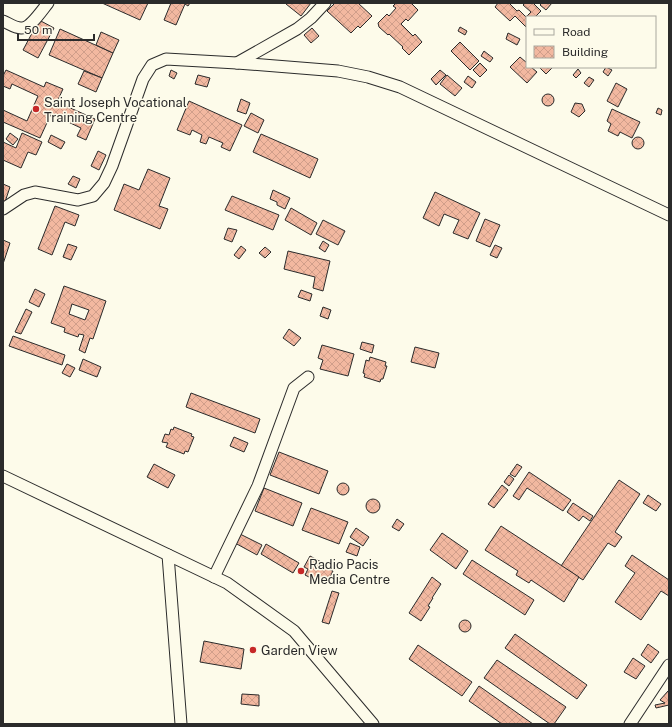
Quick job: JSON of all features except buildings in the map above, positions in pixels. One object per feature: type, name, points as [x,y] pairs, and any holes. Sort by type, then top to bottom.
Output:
[{"type":"street","points":[[3,21],[19,28],[24,28],[30,24],[48,3]]},
{"type":"street","points":[[237,63],[296,29],[311,18],[325,3]]},
{"type":"street","points":[[3,209],[24,195],[35,192],[78,200],[93,196],[104,183],[143,79],[152,65],[166,59],[338,71],[368,77],[400,87],[669,215]]},
{"type":"street","points":[[214,577],[258,486],[294,388],[308,377]]},
{"type":"street","points":[[3,476],[227,583],[294,631],[373,724]]},
{"type":"street","points":[[168,555],[181,724]]},
{"type":"street","points":[[630,724],[669,665]]},
{"type":"place","name":"Saint Joseph Vocational Training Centre","points":[[36,109]]},
{"type":"place","name":"Radio Pacis Media Centre","points":[[301,571]]},
{"type":"place","name":"Garden View","points":[[253,650]]}]
